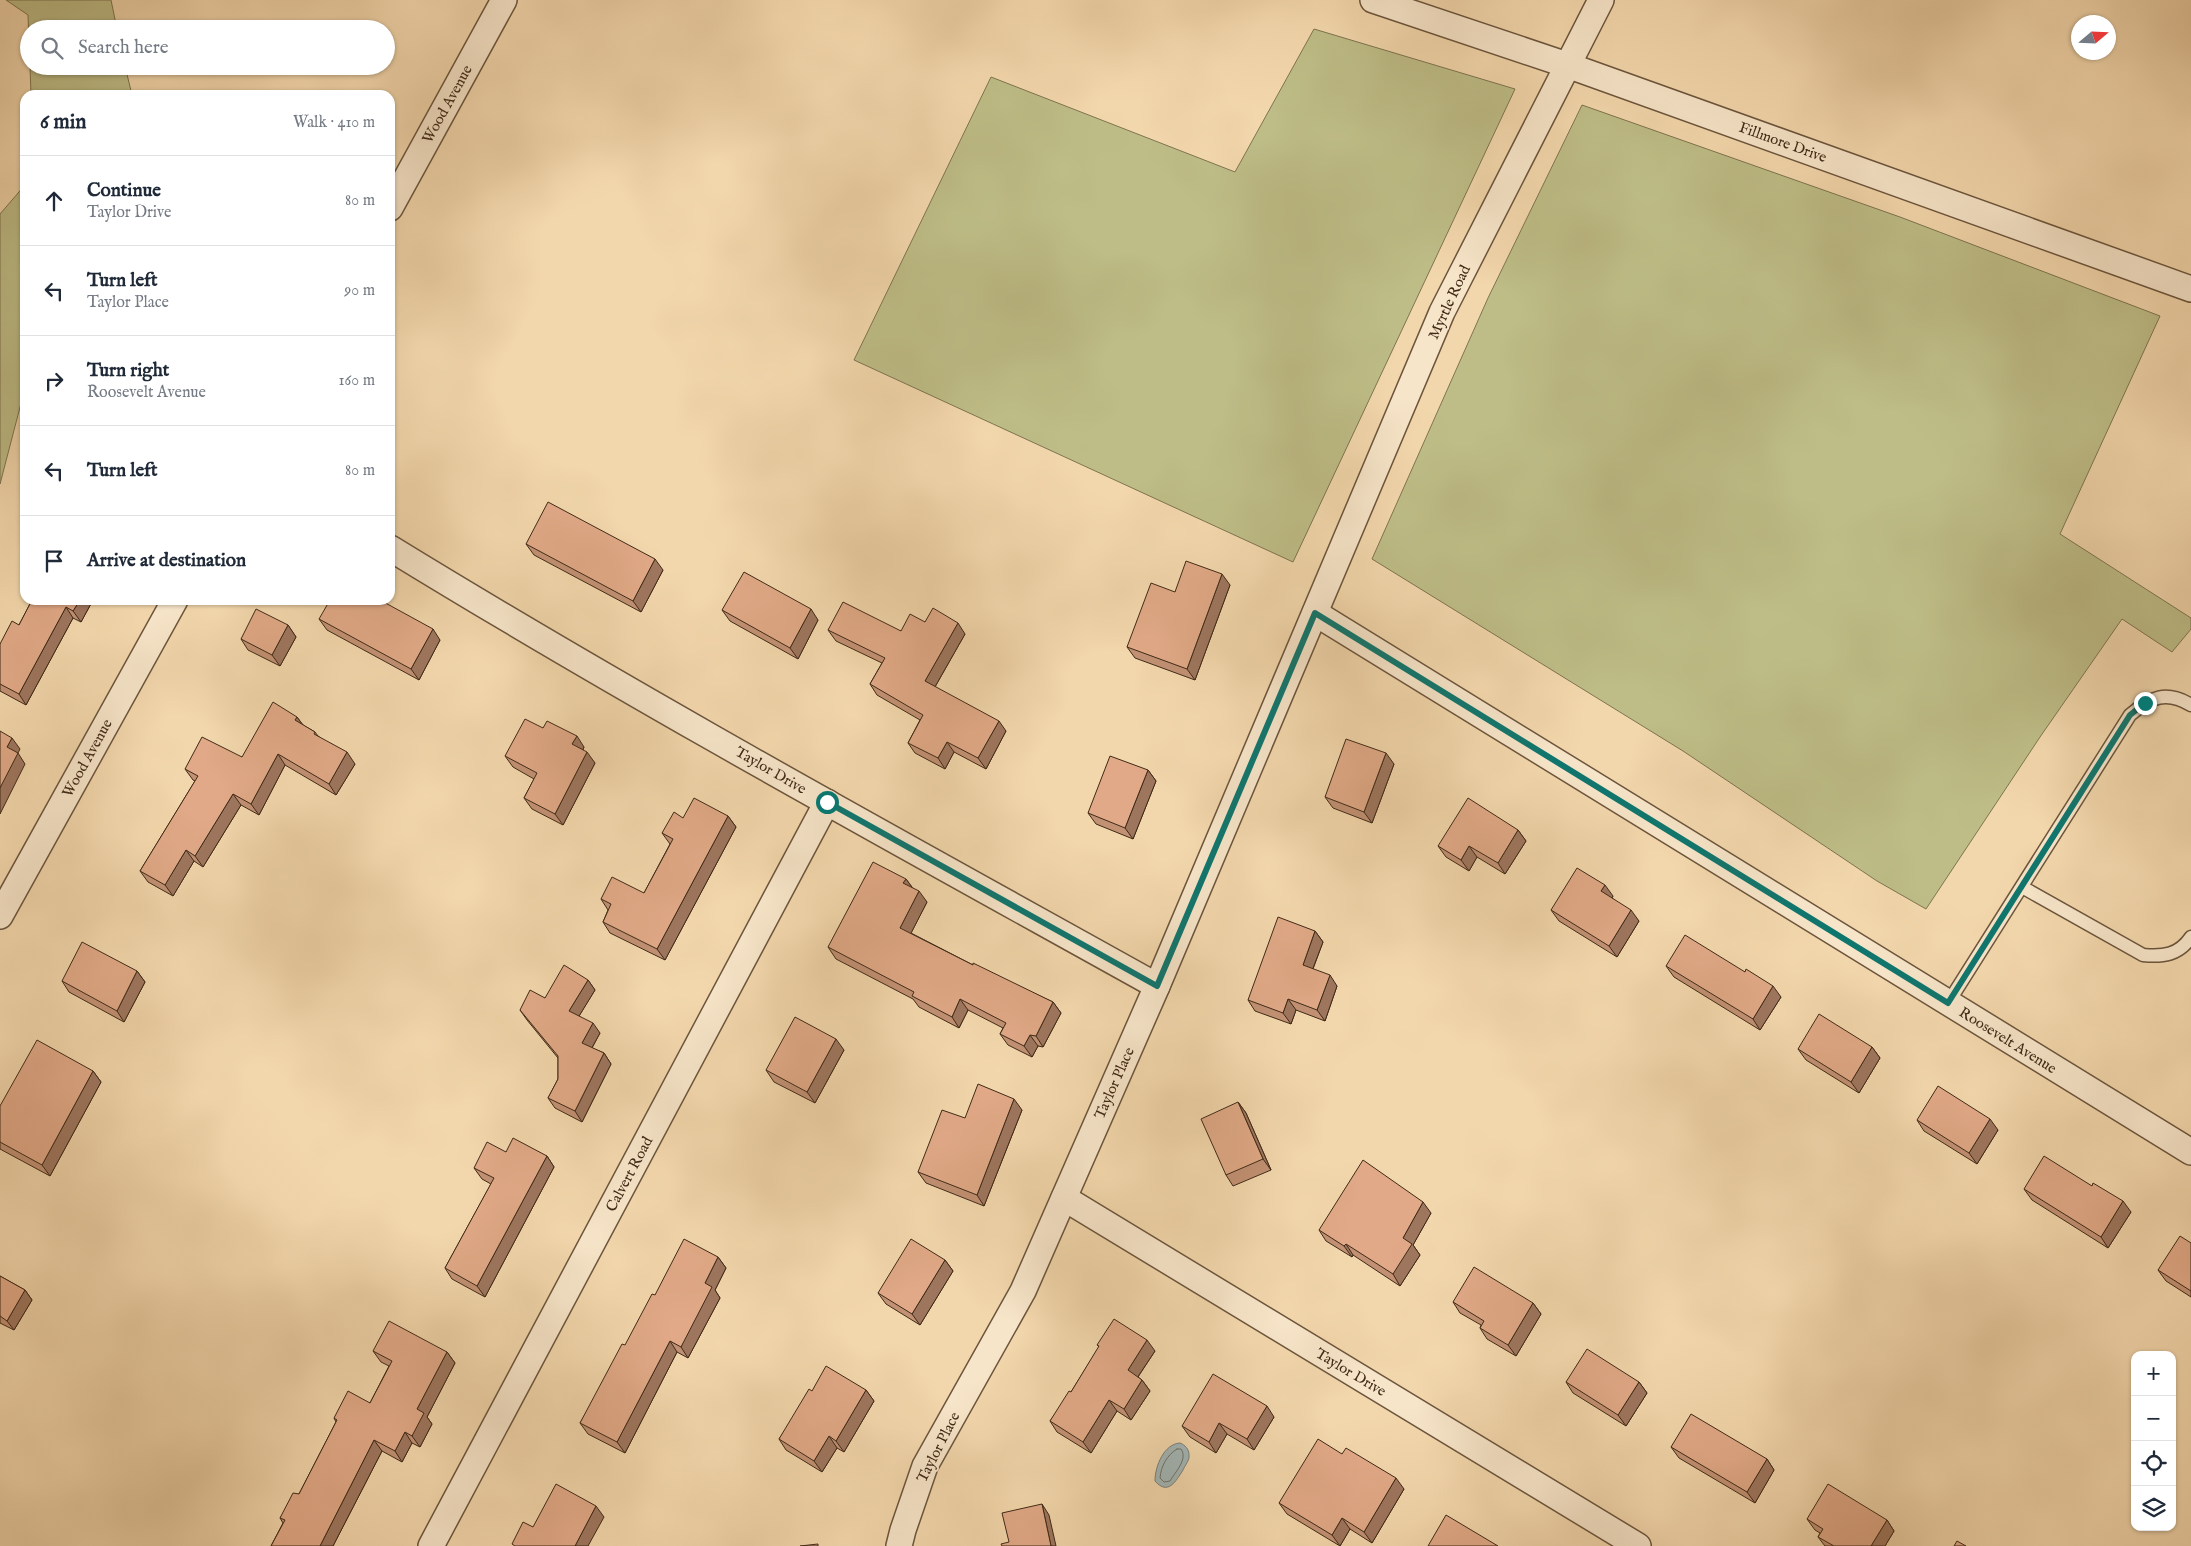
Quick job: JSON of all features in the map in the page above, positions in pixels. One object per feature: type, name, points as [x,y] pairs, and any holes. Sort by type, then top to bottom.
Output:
[{"type":"street","name":"Wood Avenue","points":[[395,199],[504,0]]},
{"type":"street","name":"Fillmore Drive","points":[[1373,0],[1567,65],[2191,288]]},
{"type":"street","name":"Myrtle Road","points":[[1315,613],[1442,312],[1601,0]]},
{"type":"street","name":"Taylor Drive","points":[[395,551],[477,602],[827,802],[1157,986]]},
{"type":"street","name":"Wood Avenue","points":[[0,916],[172,605]]},
{"type":"street","name":"Taylor Place","points":[[899,1546],[925,1466],[1023,1291],[1157,986],[1315,613]]},
{"type":"street","name":"Roosevelt Avenue","points":[[1315,613],[2191,1152]]},
{"type":"street","name":"Calvert Road","points":[[431,1546],[827,802]]},
{"type":"street","name":"Taylor Drive","points":[[1064,1198],[1638,1546]]},
{"type":"lane","points":[[1948,1003],[2130,715],[2145,703],[2163,696],[2181,699],[2191,705]]},
{"type":"lane","points":[[2022,887],[2143,955],[2157,957],[2172,954],[2185,946],[2191,937]]},
{"type":"shaded area","points":[[6,0],[111,0],[115,20],[28,20],[28,15]]},
{"type":"shaded area","points":[[1314,29],[1515,89],[1293,562],[854,360],[991,77],[1235,172]]},
{"type":"shaded area","points":[[30,75],[127,75],[131,90],[31,90]]},
{"type":"shaded area","points":[[1582,105],[1900,217],[2160,316],[2060,534],[2191,618],[2191,629],[2172,652],[2122,619],[2040,737],[1926,909],[1877,881],[1683,751],[1372,559],[1488,298]]},
{"type":"shaded area","points":[[20,191],[20,407],[0,484],[0,214]]},
{"type":"water","points":[[1180,1443],[1187,1449],[1189,1459],[1174,1482],[1168,1487],[1164,1487],[1155,1481],[1159,1463],[1169,1447]]},
{"type":"building","points":[[548,502],[655,559],[633,601],[526,544]]},
{"type":"building","points":[[1186,561],[1222,574],[1187,669],[1127,647],[1151,583],[1175,592]]},
{"type":"building","points":[[744,572],[811,609],[790,648],[722,610]]},
{"type":"building","points":[[843,602],[901,631],[910,614],[925,622],[933,608],[958,623],[925,681],[999,721],[978,758],[947,742],[938,758],[908,743],[923,715],[870,684],[885,658],[828,630]]},
{"type":"building","points":[[29,605],[77,605],[73,611],[66,607],[19,694],[0,684],[0,644],[12,621],[19,625]]},
{"type":"building","points":[[327,605],[389,605],[433,629],[411,669],[319,619]]},
{"type":"building","points":[[256,609],[288,625],[272,655],[241,639]]},
{"type":"building","points":[[273,702],[297,717],[295,720],[315,732],[314,734],[347,752],[329,784],[278,754],[251,804],[233,794],[195,856],[186,850],[165,885],[140,871],[198,776],[185,769],[202,737],[242,757]]},
{"type":"building","points":[[525,719],[543,728],[547,721],[577,736],[572,744],[587,752],[555,814],[524,798],[537,773],[505,756]]},
{"type":"building","points":[[0,731],[12,738],[7,747],[18,753],[0,788]]},
{"type":"building","points":[[1346,739],[1386,753],[1364,812],[1325,797]]},
{"type":"building","points":[[1110,756],[1148,770],[1125,828],[1088,813]]},
{"type":"building","points":[[694,798],[728,816],[657,949],[603,922],[611,904],[601,899],[612,877],[644,893],[673,839],[662,833],[674,812],[683,818]]},
{"type":"building","points":[[1468,798],[1518,830],[1498,863],[1469,846],[1461,860],[1438,846]]},
{"type":"building","points":[[873,862],[906,879],[903,883],[919,891],[900,928],[973,965],[973,963],[1053,1002],[1036,1036],[1030,1035],[1024,1046],[1000,1034],[1006,1023],[960,999],[952,1017],[912,996],[914,992],[828,947]]},
{"type":"building","points":[[1577,868],[1605,885],[1601,891],[1631,910],[1609,946],[1551,910]]},
{"type":"building","points":[[1278,917],[1315,931],[1303,965],[1330,975],[1317,1010],[1288,999],[1283,1013],[1248,1000]]},
{"type":"building","points":[[1685,935],[1745,972],[1746,969],[1773,986],[1753,1019],[1666,966]]},
{"type":"building","points":[[82,942],[137,971],[117,1011],[62,981]]},
{"type":"building","points":[[564,965],[588,980],[569,1011],[593,1023],[582,1043],[604,1053],[575,1111],[548,1098],[558,1079],[558,1056],[520,1010],[530,990],[545,998]]},
{"type":"building","points":[[1819,1014],[1872,1047],[1851,1082],[1798,1049]]},
{"type":"building","points":[[795,1017],[836,1039],[807,1092],[766,1070]]},
{"type":"building","points":[[37,1040],[93,1071],[42,1165],[0,1142],[0,1106]]},
{"type":"building","points":[[978,1084],[1014,1099],[977,1195],[918,1172],[942,1110],[965,1118]]},
{"type":"building","points":[[1938,1086],[1990,1119],[1969,1153],[1917,1120]]},
{"type":"building","points":[[1238,1102],[1263,1159],[1226,1175],[1201,1119]]},
{"type":"building","points":[[513,1138],[547,1156],[477,1286],[445,1268],[494,1178],[474,1168],[487,1142],[506,1152]]},
{"type":"building","points":[[2044,1156],[2092,1186],[2093,1183],[2123,1201],[2101,1237],[2024,1189]]},
{"type":"building","points":[[1363,1160],[1423,1202],[1403,1238],[1412,1244],[1393,1274],[1346,1244],[1344,1246],[1319,1230]]},
{"type":"building","points":[[2180,1236],[2191,1243],[2191,1291],[2158,1270]]},
{"type":"building","points":[[684,1239],[718,1257],[705,1283],[712,1287],[681,1347],[670,1341],[617,1442],[580,1423],[622,1344],[625,1345],[652,1294],[655,1295]]},
{"type":"building","points":[[911,1239],[945,1260],[912,1314],[878,1293]]},
{"type":"building","points":[[1474,1267],[1533,1303],[1508,1345],[1480,1328],[1484,1321],[1453,1302]]},
{"type":"building","points":[[0,1276],[25,1290],[7,1321],[0,1316]]},
{"type":"building","points":[[1114,1319],[1147,1340],[1128,1370],[1142,1380],[1124,1409],[1109,1400],[1083,1442],[1050,1421],[1069,1391],[1071,1392]]},
{"type":"building","points":[[389,1321],[447,1352],[417,1409],[424,1413],[412,1436],[405,1432],[395,1451],[374,1440],[320,1546],[271,1546],[285,1520],[280,1518],[293,1493],[299,1494],[337,1420],[334,1418],[348,1391],[370,1403],[392,1361],[373,1351]]},
{"type":"building","points":[[1587,1349],[1639,1382],[1618,1415],[1566,1382]]},
{"type":"building","points":[[826,1366],[866,1390],[836,1441],[829,1436],[814,1461],[779,1439],[809,1389],[812,1391]]},
{"type":"building","points":[[1213,1374],[1267,1406],[1247,1439],[1219,1423],[1209,1442],[1182,1426]]},
{"type":"building","points":[[1691,1414],[1767,1459],[1747,1492],[1671,1447]]},
{"type":"building","points":[[1318,1439],[1342,1454],[1346,1448],[1396,1478],[1364,1532],[1342,1518],[1332,1535],[1279,1503]]},
{"type":"building","points":[[556,1484],[596,1506],[575,1546],[515,1546],[512,1544],[523,1522],[533,1527]]},
{"type":"building","points":[[1828,1484],[1887,1520],[1871,1546],[1834,1546],[1818,1537],[1823,1529],[1807,1519]]},
{"type":"building","points":[[1042,1504],[1051,1546],[1002,1546],[1001,1544],[1009,1542],[1002,1513]]},
{"type":"building","points":[[1446,1515],[1498,1546],[1428,1546]]},
{"type":"building","points":[[1957,1541],[1966,1546],[1954,1546]]},
{"type":"building","points":[[818,1544],[818,1546],[800,1546]]},
{"type":"route","points":[[827,802],[1157,986],[1315,613],[1948,1003],[2130,715],[2145,703]]}]
